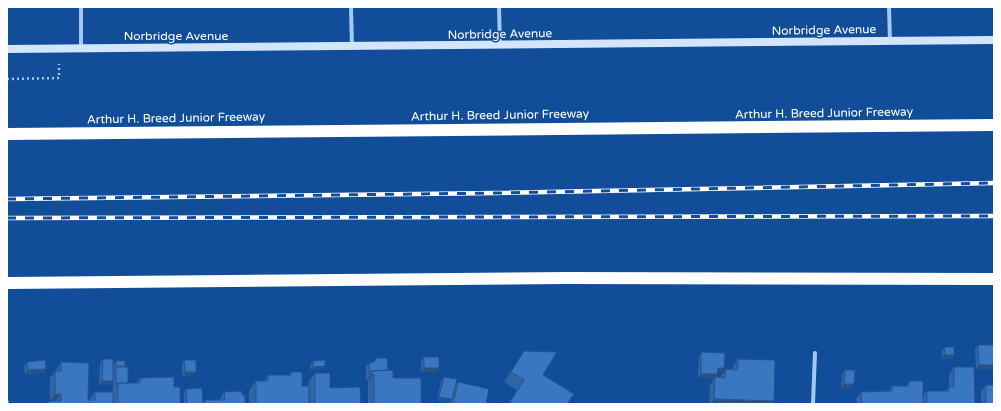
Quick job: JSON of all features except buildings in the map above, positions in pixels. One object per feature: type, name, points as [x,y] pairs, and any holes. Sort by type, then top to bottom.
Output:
[{"type":"highway","name":"Arthur H. Breed Junior Freeway","points":[[7,134],[994,125]]},
{"type":"highway","points":[[7,284],[567,278],[994,279]]},
{"type":"street","points":[[81,7],[81,49]]},
{"type":"street","points":[[351,7],[352,47]]},
{"type":"street","points":[[499,7],[500,46]]},
{"type":"street","points":[[889,7],[890,41]]},
{"type":"street","name":"Norbridge Avenue","points":[[7,49],[500,46],[994,40]]},
{"type":"street","points":[[813,404],[815,353]]},
{"type":"path","points":[[7,78],[59,78],[60,49]]},
{"type":"railway","points":[[7,199],[497,193],[994,183]]},
{"type":"railway","points":[[7,218],[994,216]]}]
